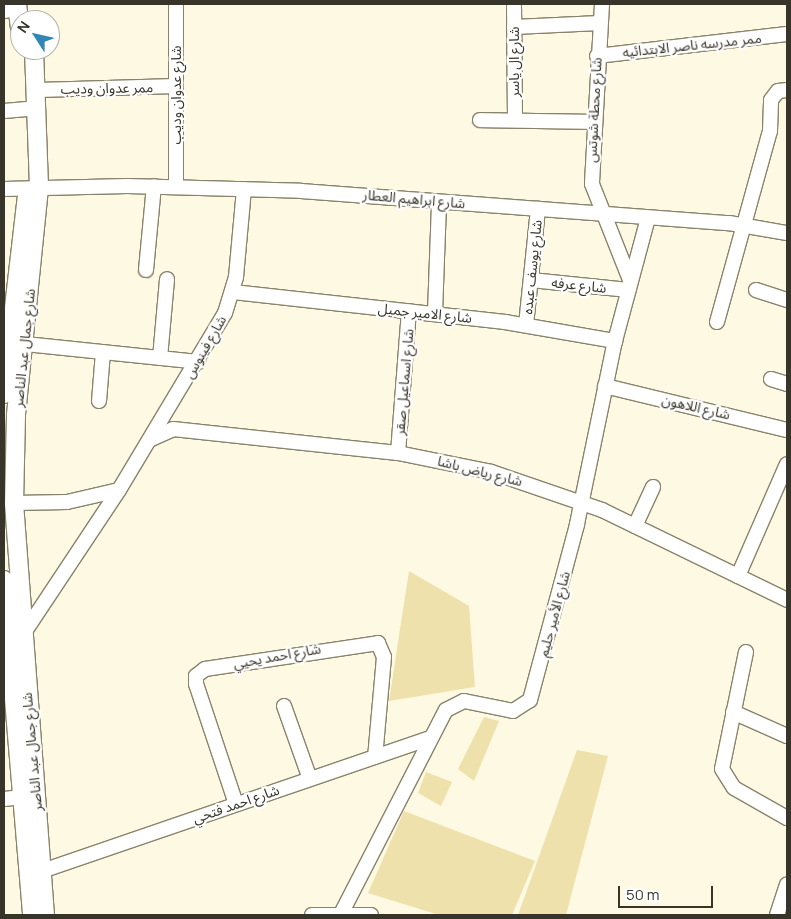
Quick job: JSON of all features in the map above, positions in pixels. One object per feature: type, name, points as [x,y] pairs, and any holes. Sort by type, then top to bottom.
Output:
[{"type":"main road","name":"شارع جمال عبد الناصر","points":[[4,384],[34,188],[24,60]]},
{"type":"main road","name":"شارع جمال عبد الناصر","points":[[35,60],[38,90],[34,188],[14,503],[22,636],[45,915]]},
{"type":"main road","name":"شارع جمال عبد الناصر","points":[[4,580],[8,682],[23,797],[32,915]]},
{"type":"street","name":"شارع عدوان وديب","points":[[176,4],[176,186]]},
{"type":"street","name":"شارع ال ياسر","points":[[514,4],[514,120]]},
{"type":"street","name":"شارع محطة شوتس","points":[[602,4],[592,122],[592,184],[629,285]]},
{"type":"street","points":[[514,27],[600,23]]},
{"type":"street","name":"ممر مدرسه ناصر الابتدائيه","points":[[597,56],[787,34]]},
{"type":"street","name":"ممر عدوان وديب","points":[[38,90],[176,86]]},
{"type":"street","points":[[717,322],[770,131],[771,100],[778,91],[787,90]]},
{"type":"street","points":[[4,111],[27,109]]},
{"type":"street","points":[[480,120],[592,122]]},
{"type":"street","points":[[146,270],[154,186]]},
{"type":"street","name":"شارع ابراهيم العطار","points":[[4,190],[154,186],[244,189],[745,224],[787,233]]},
{"type":"street","name":"شارع فينوس","points":[[22,636],[151,439],[198,362],[233,292],[244,189]]},
{"type":"street","points":[[434,313],[438,202]]},
{"type":"street","name":"شارع يوسف عبده","points":[[526,325],[538,209]]},
{"type":"street","name":"شارع الأمير حليم","points":[[342,912],[430,738],[454,704],[474,702],[512,711],[527,705],[582,501],[615,342],[648,218]]},
{"type":"street","points":[[160,358],[167,279]]},
{"type":"street","name":"شارع عرفه","points":[[531,280],[629,285]]},
{"type":"street","points":[[756,290],[787,300]]},
{"type":"street","name":"شارع الامير جميل","points":[[233,292],[434,313],[526,325],[615,342]]},
{"type":"street","name":"شارع اسماعيل صقر","points":[[398,453],[409,311]]},
{"type":"street","points":[[25,344],[198,362]]},
{"type":"street","points":[[99,401],[103,352]]},
{"type":"street","points":[[771,379],[787,384]]},
{"type":"street","name":"شارع اللاهون","points":[[605,386],[786,426]]},
{"type":"street","name":"شارع رياض باشا","points":[[151,439],[173,429],[398,453],[491,472],[582,501],[787,600]]},
{"type":"street","points":[[738,576],[787,464]]},
{"type":"street","points":[[635,526],[652,487]]},
{"type":"street","points":[[14,503],[67,502],[119,490]]},
{"type":"street","name":"شارع احمد يحيي","points":[[236,804],[196,684],[196,676],[205,669],[378,643],[384,652],[375,757]]},
{"type":"street","points":[[746,652],[722,761],[724,777],[734,788],[787,818]]},
{"type":"street","points":[[284,706],[310,779]]},
{"type":"street","points":[[733,712],[787,736]]},
{"type":"street","name":"شارع احمد فتحي","points":[[42,871],[430,738]]},
{"type":"street","points":[[4,799],[23,797]]},
{"type":"street","points":[[777,915],[787,885]]},
{"type":"street","points":[[312,915],[342,912],[371,915]]},
{"type":"shaded area","points":[[409,571],[469,606],[475,687],[389,701]]},
{"type":"shaded area","points":[[484,717],[499,721],[474,781],[458,769]]},
{"type":"shaded area","points":[[577,750],[608,756],[566,915],[518,915]]},
{"type":"shaded area","points":[[426,772],[452,782],[441,806],[418,793]]},
{"type":"shaded area","points":[[404,811],[535,861],[512,915],[439,915],[368,893]]}]
